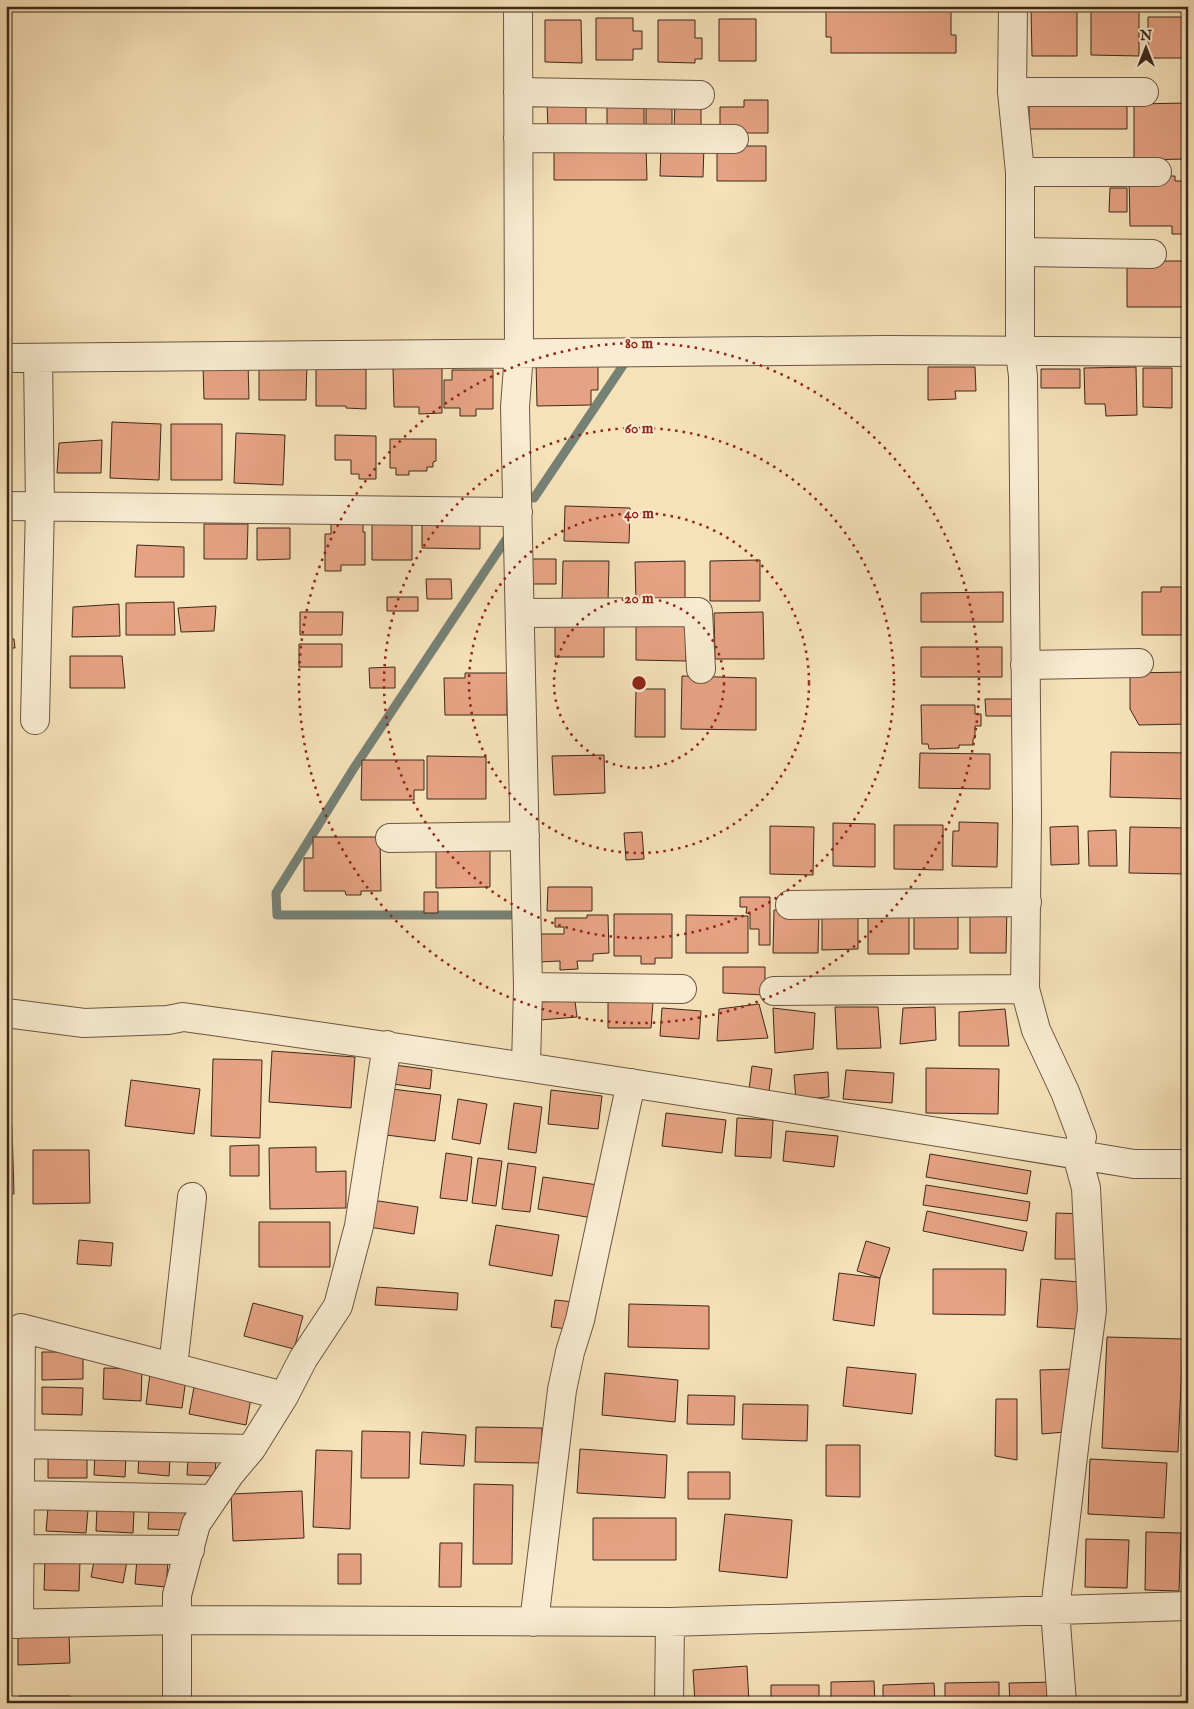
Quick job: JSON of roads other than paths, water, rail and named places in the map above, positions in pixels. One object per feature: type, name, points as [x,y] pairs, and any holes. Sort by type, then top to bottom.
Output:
[{"type":"street","points":[[518,6],[519,353],[516,407],[528,987],[526,1066]]},
{"type":"street","points":[[1013,6],[1012,92],[1020,172],[1020,352],[1023,376],[1027,902],[1025,989],[1036,1030],[1065,1092],[1082,1137],[1077,1155],[1086,1188],[1092,1310],[1055,1610],[1062,1703]]},
{"type":"street","points":[[518,92],[700,95]]},
{"type":"street","points":[[1012,92],[1144,92]]},
{"type":"street","points":[[518,138],[734,139]]},
{"type":"street","points":[[1020,172],[1157,172]]},
{"type":"street","points":[[1020,252],[1152,254]]},
{"type":"street","points":[[6,358],[887,350],[1188,352]]},
{"type":"street","points":[[35,720],[40,506],[38,358]]},
{"type":"street","points":[[6,506],[518,512]]},
{"type":"street","points":[[520,613],[698,612],[701,669]]},
{"type":"street","points":[[1025,664],[1139,663]]},
{"type":"street","points":[[390,838],[525,836]]},
{"type":"street","points":[[790,905],[1027,902]]},
{"type":"street","points":[[528,987],[682,989]]},
{"type":"street","points":[[774,991],[1025,989]]},
{"type":"street","points":[[6,1013],[84,1023],[168,1020],[183,1017],[526,1066],[1134,1164],[1188,1164]]},
{"type":"street","points":[[177,1703],[177,1595],[196,1524],[212,1499],[251,1449],[284,1396],[303,1359],[338,1306],[359,1226],[387,1045]]},
{"type":"street","points":[[534,1622],[562,1390],[570,1352],[580,1320],[631,1083]]},
{"type":"street","points":[[173,1367],[192,1197]]},
{"type":"street","points":[[284,1396],[14,1326],[20,1444],[20,1549],[13,1624],[178,1620],[670,1622],[1188,1606]]},
{"type":"street","points":[[20,1444],[251,1449]]},
{"type":"street","points":[[20,1495],[212,1499]]},
{"type":"street","points":[[20,1549],[190,1550]]},
{"type":"street","points":[[669,1703],[670,1622]]},
{"type":"waterway","points":[[534,498],[626,361],[631,361]]},
{"type":"waterway","points":[[509,535],[354,768],[276,893],[277,915],[513,915]]}]
